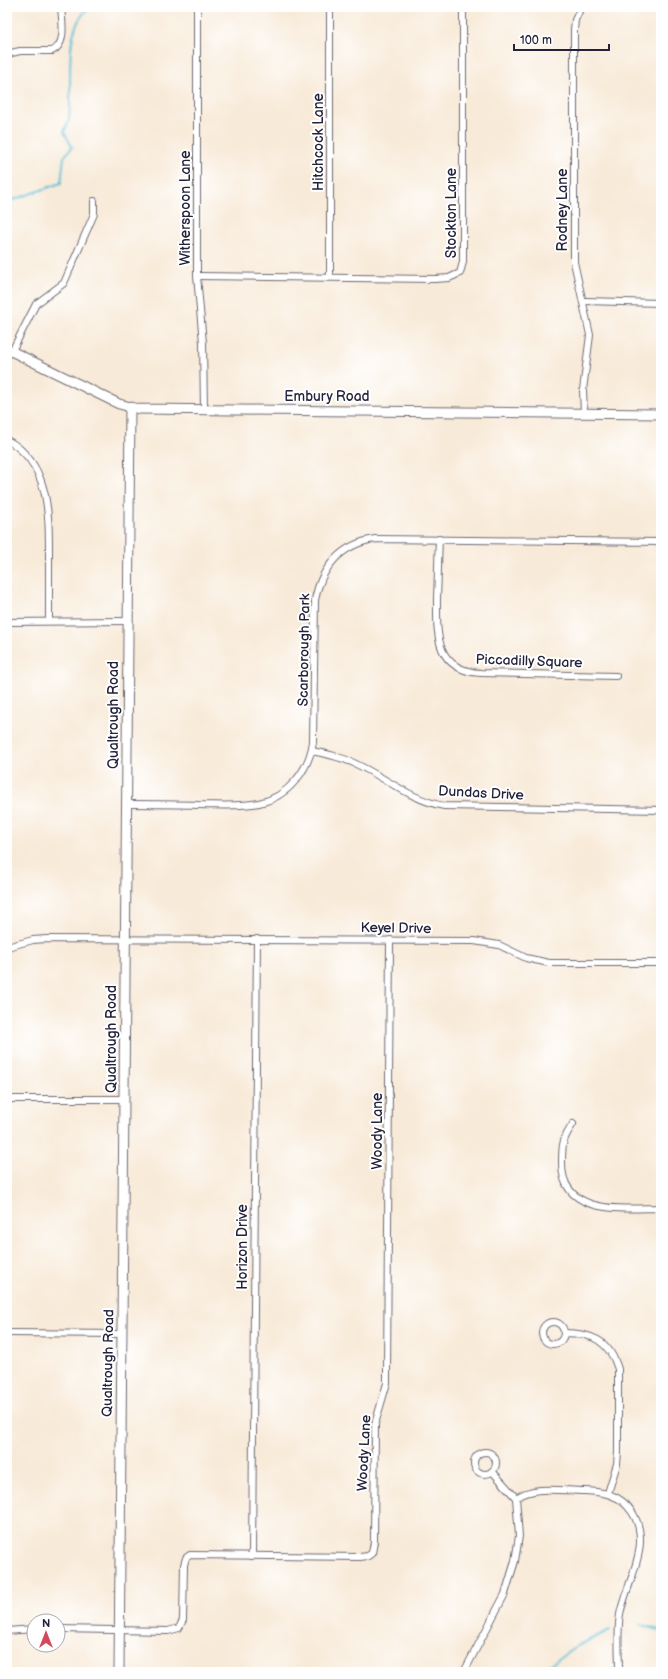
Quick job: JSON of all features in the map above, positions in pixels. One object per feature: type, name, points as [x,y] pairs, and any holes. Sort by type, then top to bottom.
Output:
[{"type":"street","points":[[7,54],[20,51],[52,51],[56,49],[62,40],[62,7]]},
{"type":"street","name":"Witherspoon Lane","points":[[197,7],[197,276],[203,343],[204,409]]},
{"type":"street","name":"Hitchcock Lane","points":[[330,7],[330,277]]},
{"type":"street","name":"Stockton Lane","points":[[197,276],[449,278],[456,276],[463,268],[463,7]]},
{"type":"street","name":"Rodney Lane","points":[[580,7],[575,20],[574,30],[574,262],[584,301],[590,335],[583,390],[584,412]]},
{"type":"street","points":[[10,350],[36,304],[64,283],[94,214],[94,201]]},
{"type":"street","points":[[584,301],[661,303]]},
{"type":"street","name":"Embury Road","points":[[10,350],[113,402],[139,409],[584,412],[661,414]]},
{"type":"street","name":"Qualtrough Road","points":[[119,1672],[130,407]]},
{"type":"street","points":[[7,440],[26,454],[42,480],[46,493],[49,519],[49,621]]},
{"type":"street","name":"Scarborough Park","points":[[127,804],[235,805],[260,803],[272,798],[292,784],[305,767],[312,751],[314,729],[315,600],[322,574],[331,561],[341,552],[363,541],[375,539],[438,539],[661,542]]},
{"type":"street","name":"Piccadilly Square","points":[[438,539],[438,639],[444,654],[458,668],[481,674],[616,676]]},
{"type":"street","points":[[7,622],[128,622]]},
{"type":"street","name":"Dundas Drive","points":[[312,751],[342,757],[356,763],[415,798],[434,804],[457,807],[661,810]]},
{"type":"street","name":"Keyel Drive","points":[[7,947],[34,940],[390,940],[487,942],[499,945],[537,962],[661,963]]},
{"type":"street","name":"Horizon Drive","points":[[252,1556],[257,940]]},
{"type":"street","name":"Woody Lane","points":[[120,1630],[168,1631],[176,1630],[180,1626],[183,1620],[184,1564],[187,1556],[360,1557],[370,1555],[373,1549],[374,1424],[387,1383],[390,940]]},
{"type":"street","points":[[7,1099],[125,1099]]},
{"type":"street","points":[[573,1124],[563,1139],[562,1168],[564,1178],[575,1195],[583,1202],[603,1208],[661,1208]]},
{"type":"street","points":[[7,1333],[122,1334]]},
{"type":"street","points":[[564,1333],[585,1334],[601,1342],[614,1358],[618,1369],[618,1452],[617,1464],[608,1494]]},
{"type":"street","points":[[464,1672],[497,1611],[511,1577],[518,1536],[516,1498],[492,1471]]},
{"type":"street","points":[[516,1498],[529,1491],[542,1490],[608,1494],[626,1504],[635,1517],[640,1531],[637,1557],[620,1614],[619,1672]]},
{"type":"street","points":[[7,1631],[26,1630]]},
{"type":"street","points":[[66,1630],[120,1630]]},
{"type":"waterway","points":[[7,202],[61,183],[64,157],[72,147],[64,132],[69,118],[70,58],[72,43],[75,28],[81,16],[91,7]]},
{"type":"waterway","points":[[640,1624],[661,1631]]},
{"type":"waterway","points":[[539,1672],[579,1645],[610,1630]]}]
